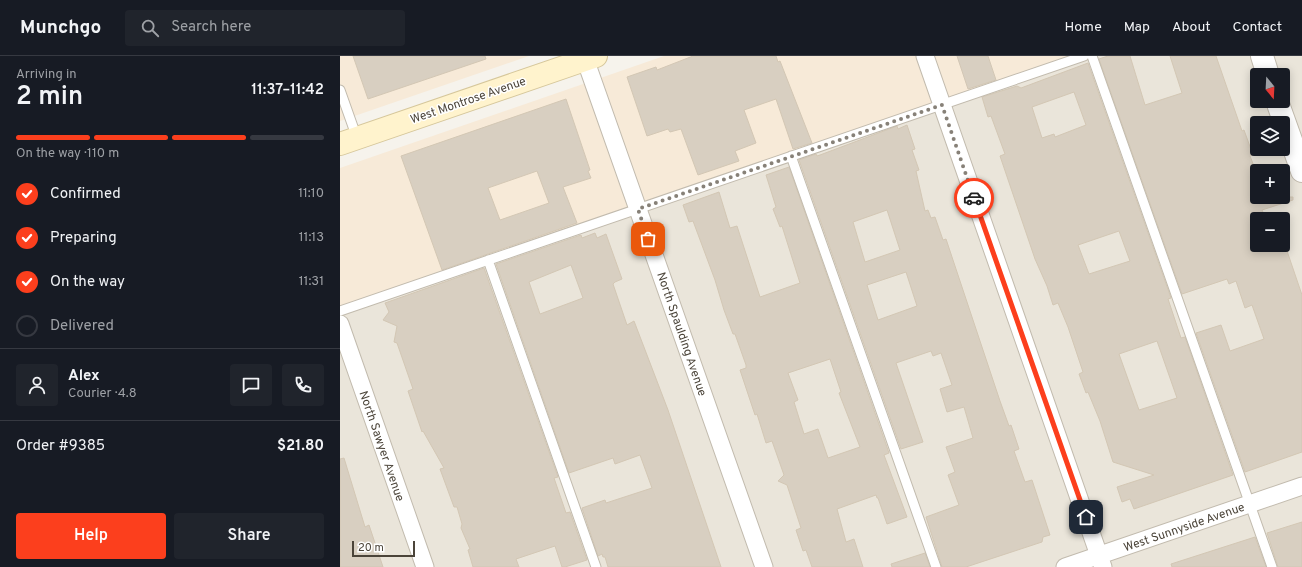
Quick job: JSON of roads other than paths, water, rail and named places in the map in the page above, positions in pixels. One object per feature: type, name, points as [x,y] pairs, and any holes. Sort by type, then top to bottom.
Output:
[{"type":"main road","name":"West Montrose Avenue","points":[[348,141],[589,57]]},
{"type":"street","points":[[924,56],[1101,561]]},
{"type":"street","points":[[1262,56],[1266,68]]},
{"type":"street","name":"North Spaulding Avenue","points":[[589,57],[638,209],[764,567]]},
{"type":"street","points":[[1280,108],[1302,171]]},
{"type":"street","name":"North Sawyer Avenue","points":[[340,324],[425,567]]},
{"type":"street","name":"West Sunnyside Avenue","points":[[1065,567],[1101,561],[1250,504],[1302,486]]},
{"type":"lane","points":[[340,311],[1084,56]]},
{"type":"lane","points":[[1092,56],[1272,567]]},
{"type":"lane","points":[[340,90],[348,141]]},
{"type":"lane","points":[[791,156],[936,567]]},
{"type":"lane","points":[[488,260],[596,567]]}]
